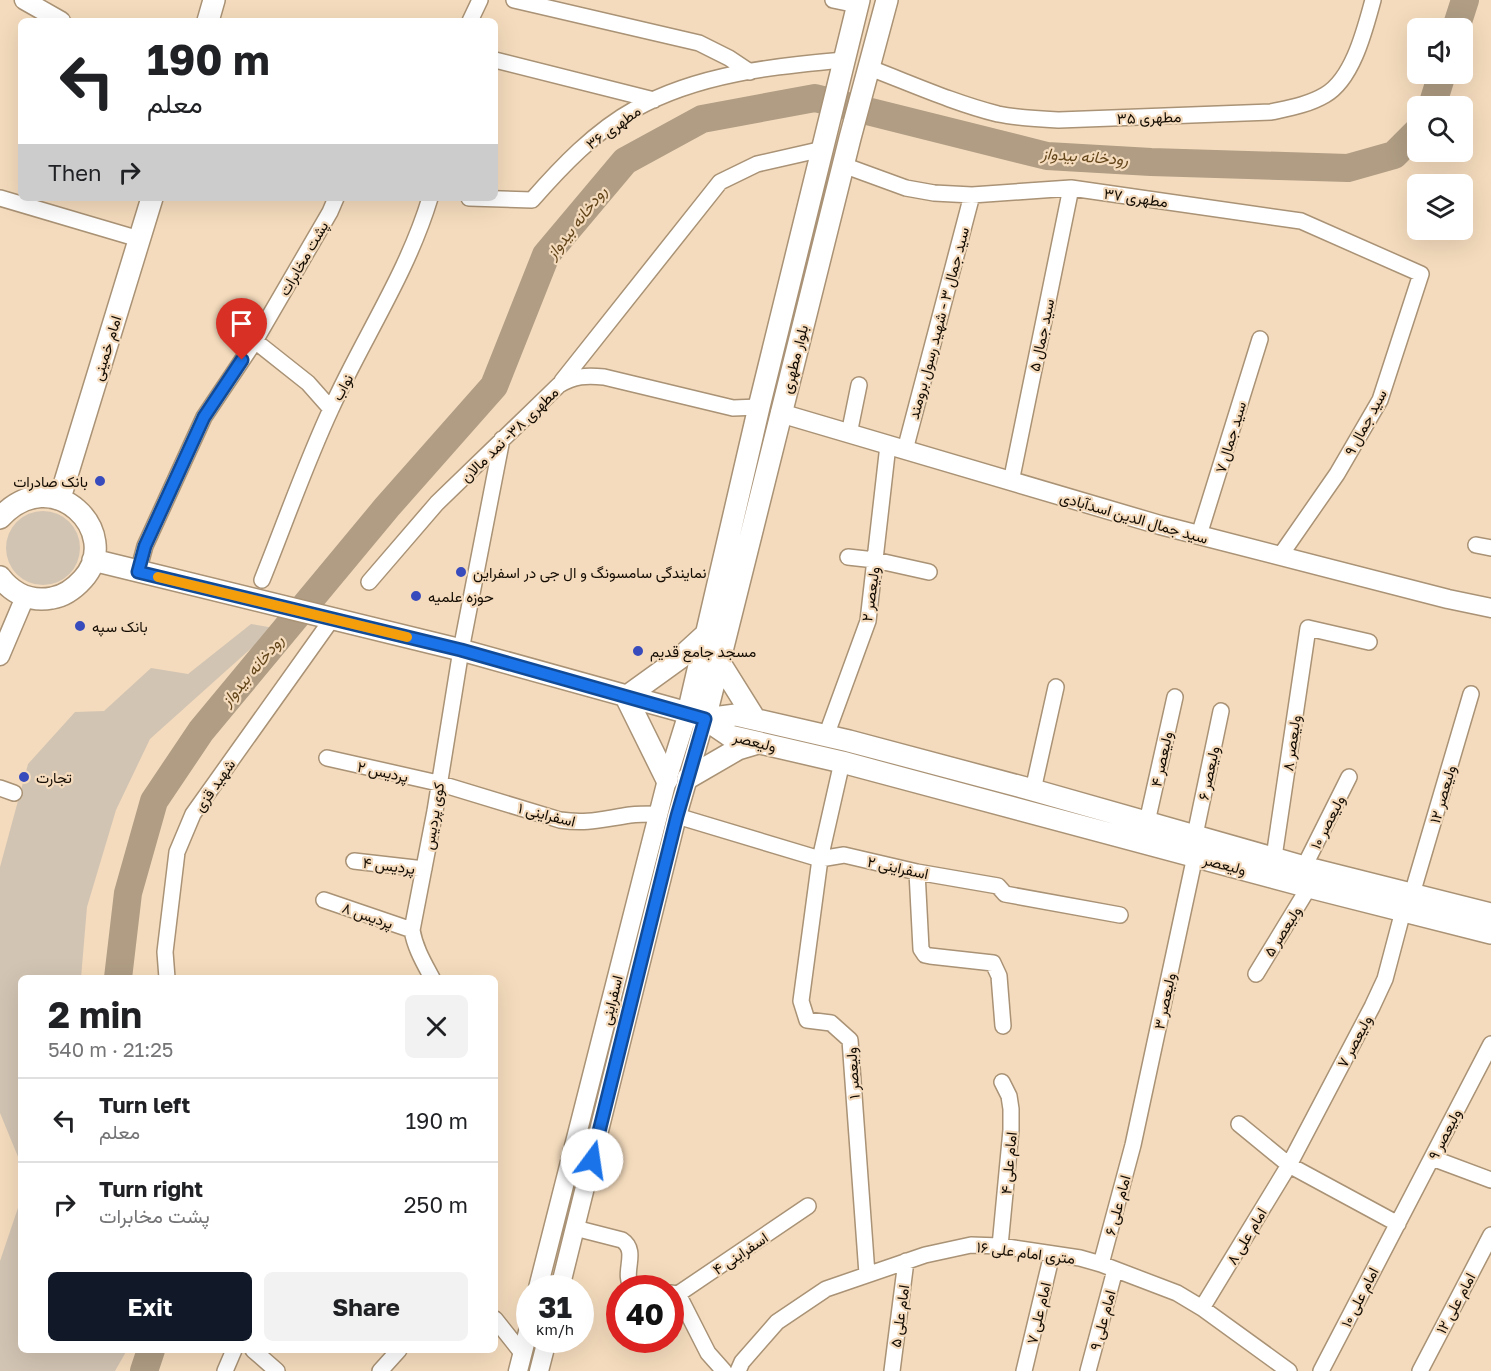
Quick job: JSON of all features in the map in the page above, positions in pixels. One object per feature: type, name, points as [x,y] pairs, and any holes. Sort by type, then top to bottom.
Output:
[{"type":"main road","points":[[209,18],[214,0]]},
{"type":"main road","name":"بلوار مطهری","points":[[696,716],[720,663],[780,414],[887,0]]},
{"type":"main road","name":"بلوار مطهری","points":[[696,716],[704,636],[858,2]]},
{"type":"main road","points":[[835,99],[859,106]]},
{"type":"main road","name":"امام خمینی","points":[[60,498],[151,201]]},
{"type":"main road","points":[[0,518],[10,507],[26,499],[43,496],[60,498],[84,516],[92,530],[94,545],[93,560],[86,576],[75,588],[59,597],[42,600],[26,597],[12,590],[0,577]]},
{"type":"main road","points":[[93,560],[461,650],[696,716]]},
{"type":"main road","points":[[626,697],[680,658],[704,636]]},
{"type":"main road","points":[[720,663],[755,719]]},
{"type":"main road","points":[[626,697],[667,780]]},
{"type":"main road","name":"ولیعصر","points":[[696,716],[736,715],[849,741],[1147,822],[1195,846],[1274,858],[1309,875]]},
{"type":"main road","name":"ولیعصر","points":[[696,716],[730,736],[1309,875],[1407,902],[1491,933]]},
{"type":"main road","points":[[842,762],[849,741]]},
{"type":"main road","points":[[688,778],[738,749],[758,743]]},
{"type":"main road","name":"ولیعصر","points":[[1407,902],[1491,914]]},
{"type":"street","points":[[24,0],[56,18]]},
{"type":"street","points":[[471,18],[480,0]]},
{"type":"street","points":[[514,0],[699,43],[750,72]]},
{"type":"street","points":[[833,0],[858,2]]},
{"type":"street","name":"مطهری ۳۵","points":[[869,72],[999,114],[1030,118],[1059,120],[1271,112],[1302,105],[1326,95],[1341,81],[1355,57],[1373,0]]},
{"type":"street","points":[[498,61],[654,100]]},
{"type":"street","name":"مطهری ۳۶","points":[[498,199],[532,200],[558,171],[596,137],[634,110],[666,94],[786,65],[843,65]]},
{"type":"street","points":[[559,385],[720,182],[757,164],[823,149]]},
{"type":"street","name":"مطهری ۳۷","points":[[843,165],[906,188],[934,193],[972,195],[1071,188],[1301,221],[1421,274]]},
{"type":"street","name":"سید جمال ۵","points":[[1011,482],[1071,188]]},
{"type":"street","name":"سید جمال ۳ - شهید رسول برومند","points":[[897,448],[972,195]]},
{"type":"street","points":[[0,198],[139,239]]},
{"type":"street","name":"پشت مخابرات","points":[[138,572],[145,546],[204,417],[255,341],[335,201]]},
{"type":"street","name":"نواب","points":[[262,580],[331,409],[386,304],[423,224],[429,201]]},
{"type":"street","name":"سید جمال ۹","points":[[1280,556],[1337,474],[1380,400],[1421,274]]},
{"type":"street","name":"سید جمال ۷","points":[[1199,535],[1260,339]]},
{"type":"street","points":[[255,341],[308,382],[331,409]]},
{"type":"street","name":"مطهری ۳۸- نمد مالان","points":[[369,582],[437,503],[559,385],[572,378],[586,375],[604,377],[733,408],[759,407]]},
{"type":"street","points":[[849,434],[859,385]]},
{"type":"street","name":"سید جمال الدین اسدآبادی","points":[[780,414],[1199,535],[1491,608]]},
{"type":"street","name":"کوی پردیس","points":[[412,930],[461,650],[502,439]]},
{"type":"street","name":"ولیعصر ۲","points":[[826,736],[868,621],[875,560],[897,448]]},
{"type":"street","points":[[848,557],[875,560],[929,572]]},
{"type":"street","points":[[0,656],[26,597]]},
{"type":"street","name":"شهید قزی","points":[[167,975],[165,952],[177,852],[193,814],[332,619]]},
{"type":"street","name":"ولیعصر ۸","points":[[1274,858],[1308,628],[1369,642]]},
{"type":"street","points":[[1033,790],[1056,687]]},
{"type":"street","name":"ولیعصر ۱۲","points":[[1407,902],[1471,694]]},
{"type":"street","name":"ولیعصر ۴","points":[[1147,822],[1175,697]]},
{"type":"street","name":"ولیعصر ۶","points":[[1195,846],[1221,711]]},
{"type":"street","name":"اسفراینی","points":[[563,1275],[688,778],[696,716]]},
{"type":"street","name":"اسفراینی","points":[[541,1275],[667,780],[696,716]]},
{"type":"street","name":"پردیس ۲","points":[[327,758],[438,783]]},
{"type":"street","name":"ولیعصر ۱","points":[[842,762],[820,859],[801,1001],[807,1020],[831,1023],[850,1040],[867,1274]]},
{"type":"street","name":"ولیعصر ۱۰","points":[[1309,875],[1349,777]]},
{"type":"street","name":"اسفراینی ۱","points":[[438,783],[560,820],[580,823],[604,821],[630,815],[658,814]]},
{"type":"street","name":"اسفراینی ۲","points":[[677,816],[820,859],[844,855],[917,872],[998,886],[1005,894],[1120,915]]},
{"type":"street","name":"ولیعصر ۳","points":[[1133,1145],[1195,846]]},
{"type":"street","name":"پردیس ۴","points":[[354,861],[424,869]]},
{"type":"street","points":[[917,872],[921,949],[924,955],[993,963],[999,976],[1003,1026]]},
{"type":"street","name":"ولیعصر ۵","points":[[1256,974],[1309,875]]},
{"type":"street","name":"پردیس ۸","points":[[324,900],[412,930]]},
{"type":"street","points":[[635,906],[644,901],[650,902],[655,910]]},
{"type":"street","name":"ولیعصر ۷","points":[[1289,1164],[1380,988],[1407,902]]},
{"type":"street","points":[[412,930],[421,957],[430,975]]},
{"type":"street","name":"ولیعصر ۹","points":[[1398,1224],[1491,1044]]},
{"type":"street","name":"امام علی ۴","points":[[1000,1246],[1011,1130],[1009,1096],[1002,1082]]},
{"type":"street","points":[[1239,1124],[1289,1164],[1398,1224]]},
{"type":"street","name":"امام علی ۶","points":[[1108,1267],[1133,1145]]},
{"type":"street","points":[[1432,1158],[1491,1180]]},
{"type":"street","name":"امام علی ۸","points":[[1202,1308],[1289,1164]]},
{"type":"street","name":"اسفراینی ۴","points":[[684,1287],[808,1206]]},
{"type":"street","name":"امام علی ۱۰","points":[[1321,1371],[1398,1224]]},
{"type":"street","points":[[575,1228],[627,1244],[631,1255],[629,1275]]},
{"type":"street","name":"امام علی ۱۲","points":[[1420,1371],[1491,1235]]},
{"type":"street","name":"۱۶ متری امام علی","points":[[738,1371],[742,1362],[777,1322],[826,1289],[925,1255],[971,1245],[1000,1246],[1080,1258],[1177,1293],[1202,1308],[1289,1371]]},
{"type":"street","name":"امام علی ۷","points":[[1024,1371],[1052,1254]]},
{"type":"street","name":"امام علی ۵","points":[[892,1371],[906,1261]]},
{"type":"street","name":"امام علی ۹","points":[[1088,1371],[1108,1267]]},
{"type":"street","points":[[684,1311],[708,1353],[724,1371]]},
{"type":"street","points":[[498,1324],[516,1346]]},
{"type":"street","points":[[225,1371],[233,1353]]},
{"type":"street","points":[[256,1353],[277,1371]]},
{"type":"street","points":[[380,1371],[396,1353]]},
{"type":"street","points":[[518,1371],[522,1353]]},
{"type":"street","points":[[539,1371],[544,1353]]},
{"type":"shaded area","points":[[36,511],[50,511],[64,517],[74,527],[80,541],[78,562],[64,579],[50,585],[36,585],[22,579],[12,569],[6,555],[6,541],[12,527],[22,517]]},
{"type":"shaded area","points":[[251,624],[274,628],[150,739],[116,810],[87,907],[81,975],[18,975],[18,1157],[0,1113],[0,867],[28,764],[75,712],[104,711],[151,668],[188,674]]},
{"type":"shaded area","points":[[18,1208],[18,1353],[125,1353],[115,1371],[0,1371],[0,1261]]},
{"type":"waterway","name":"رودخانه بیدواز","points":[[1459,18],[1465,0]]},
{"type":"waterway","name":"رودخانه بیدواز","points":[[1435,96],[1439,84]]},
{"type":"waterway","name":"رودخانه بیدواز","points":[[118,975],[128,893],[154,801],[201,731],[387,507],[494,386],[546,255],[625,161],[702,119],[815,98],[1047,156],[1151,162],[1348,168],[1394,155],[1407,142]]},
{"type":"waterway","name":"رودخانه بیدواز","points":[[144,1371],[150,1353]]},
{"type":"slow traffic","points":[[158,577],[407,637]]},
{"type":"place","name":"بانک صادرات","points":[[100,481]]},
{"type":"place","name":"نمایندگی سامسونگ و ال جی در اسفراین","points":[[461,572]]},
{"type":"place","name":"حوزه علمیه","points":[[416,596]]},
{"type":"place","name":"بانک سپه","points":[[80,626]]},
{"type":"place","name":"مسجد جامع قدیم","points":[[638,651]]},
{"type":"place","name":"تجارت","points":[[24,777]]},
{"type":"route","points":[[242,360],[204,417],[145,546],[138,572],[461,650],[705,719],[677,816],[592,1160]]}]
